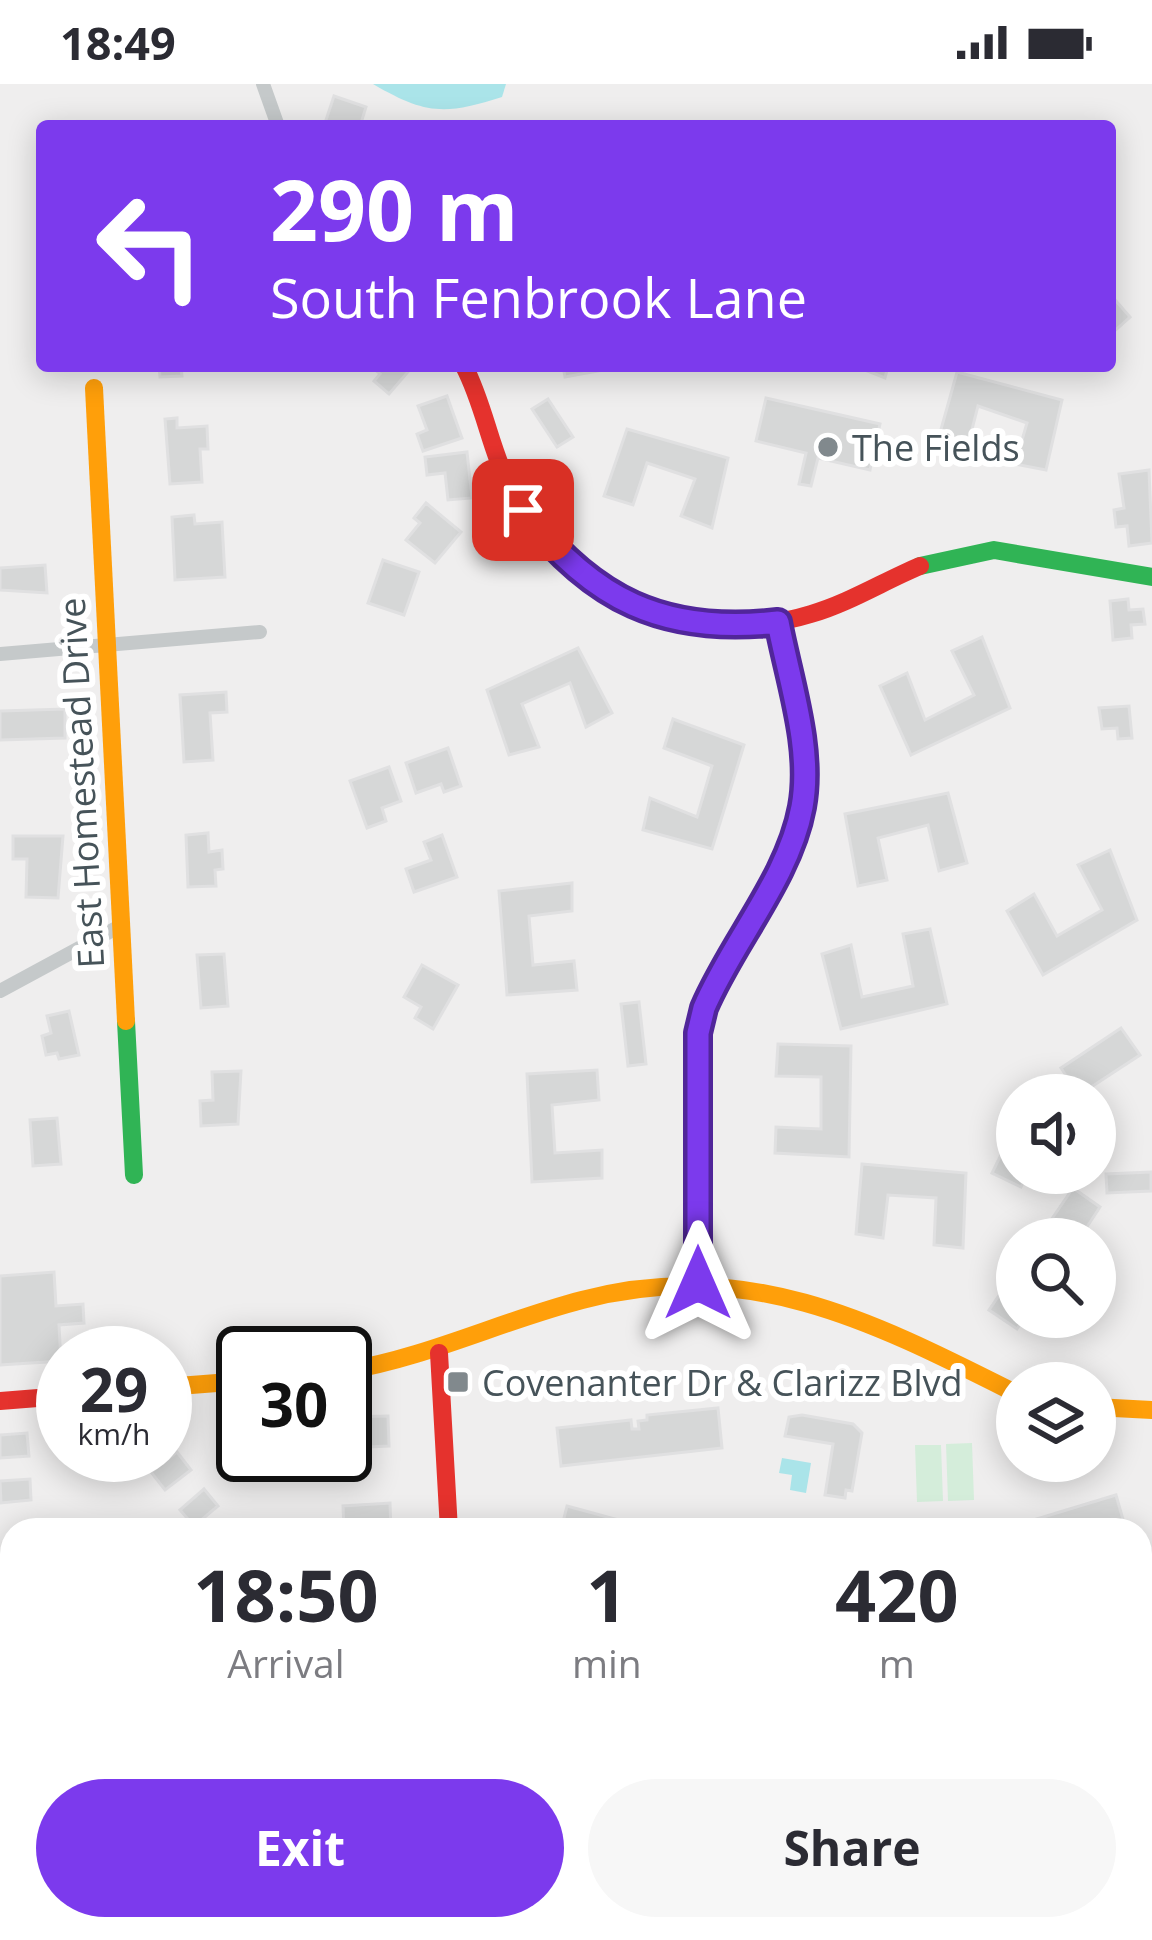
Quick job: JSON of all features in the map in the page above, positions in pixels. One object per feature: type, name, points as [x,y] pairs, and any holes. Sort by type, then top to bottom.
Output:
[{"type":"street","points":[[263,84],[276,120]]},
{"type":"street","points":[[466,372],[510,488],[538,530],[580,574],[621,600],[674,620],[725,627],[778,622],[820,612],[967,551],[998,548],[1152,577]]},
{"type":"street","name":"East Homestead Drive","points":[[94,388],[134,1175]]},
{"type":"street","points":[[698,1283],[701,1020],[713,986],[791,843],[803,806],[802,746],[778,622]]},
{"type":"street","points":[[0,654],[260,632]]},
{"type":"street","points":[[0,991],[122,925]]},
{"type":"street","points":[[372,1366],[440,1353],[583,1299],[632,1288],[698,1283],[831,1304],[996,1384]]},
{"type":"street","points":[[440,1353],[448,1518]]},
{"type":"street","points":[[0,1401],[36,1398]]},
{"type":"street","points":[[1116,1408],[1152,1410]]},
{"type":"green space","points":[[972,1443],[974,1500],[948,1501],[946,1444]]},
{"type":"green space","points":[[915,1445],[941,1445],[943,1501],[917,1502]]},
{"type":"water","points":[[373,84],[506,84],[502,97],[436,109],[407,102]]},
{"type":"water","points":[[782,1458],[811,1463],[806,1493],[790,1490],[792,1475],[779,1473]]},
{"type":"building","points":[[334,96],[366,107],[362,120],[326,120]]},
{"type":"building","points":[[1116,301],[1130,317],[1116,330]]},
{"type":"building","points":[[160,372],[182,372],[182,376],[160,377]]},
{"type":"building","points":[[408,372],[389,394],[374,381],[380,374]]},
{"type":"building","points":[[957,372],[1062,400],[1046,470],[1015,464],[1027,423],[978,406],[967,449],[938,440]]},
{"type":"building","points":[[447,396],[462,438],[423,451],[417,434],[427,430],[418,406]]},
{"type":"building","name":"The Fields","points":[[766,398],[880,424],[870,470],[818,458],[811,486],[799,484],[806,453],[756,441]]},
{"type":"building","points":[[548,399],[573,437],[557,447],[532,409]]},
{"type":"building","points":[[177,418],[177,428],[207,426],[208,449],[200,449],[202,482],[170,484],[165,419]]},
{"type":"building","points":[[627,429],[728,458],[712,528],[681,516],[695,479],[647,463],[633,505],[604,496]]},
{"type":"building","points":[[467,452],[472,498],[448,500],[445,473],[427,475],[425,457]]},
{"type":"building","points":[[1149,470],[1152,543],[1129,546],[1127,526],[1116,527],[1114,510],[1124,508],[1119,474]]},
{"type":"building","points":[[426,503],[461,532],[435,563],[406,540],[420,523],[414,518]]},
{"type":"building","points":[[194,515],[195,524],[222,522],[225,577],[175,580],[172,517]]},
{"type":"building","points":[[383,560],[419,572],[404,615],[368,603]]},
{"type":"building","points":[[45,565],[47,593],[0,590],[0,568]]},
{"type":"building","points":[[1128,599],[1129,610],[1143,609],[1145,624],[1131,625],[1132,638],[1113,640],[1110,601]]},
{"type":"building","points":[[982,637],[1010,708],[911,755],[880,686],[907,673],[925,720],[974,695],[952,651]]},
{"type":"building","points":[[578,648],[612,713],[586,727],[570,683],[522,704],[539,747],[509,755],[487,690]]},
{"type":"building","points":[[226,692],[227,712],[210,713],[213,760],[184,762],[180,695]]},
{"type":"building","points":[[1129,706],[1132,738],[1118,739],[1117,728],[1102,729],[1099,708]]},
{"type":"building","points":[[65,709],[65,738],[0,740],[0,711]]},
{"type":"building","points":[[673,719],[744,745],[712,849],[643,830],[650,798],[697,817],[712,766],[664,748]]},
{"type":"building","points":[[448,748],[461,786],[444,792],[441,784],[416,793],[406,763]]},
{"type":"building","points":[[389,767],[401,801],[382,808],[386,821],[367,828],[350,781]]},
{"type":"building","points":[[948,793],[967,863],[939,871],[928,825],[878,838],[887,880],[858,886],[845,814]]},
{"type":"building","points":[[208,833],[209,852],[222,850],[223,869],[215,870],[216,886],[188,887],[186,835]]},
{"type":"building","points":[[442,835],[457,877],[414,892],[406,869],[431,860],[424,842]]},
{"type":"building","points":[[13,836],[63,836],[58,898],[26,897],[27,859],[13,859]]},
{"type":"building","points":[[1110,850],[1137,920],[1043,975],[1007,911],[1034,894],[1057,936],[1102,910],[1078,865]]},
{"type":"building","points":[[572,883],[572,911],[529,916],[533,965],[574,961],[577,990],[507,995],[499,891]]},
{"type":"building","points":[[930,929],[947,1004],[841,1029],[822,954],[851,945],[862,997],[913,986],[903,934]]},
{"type":"building","points":[[224,954],[228,1006],[201,1008],[197,955]]},
{"type":"building","points":[[422,965],[458,985],[433,1029],[415,1018],[421,1007],[404,997]]},
{"type":"building","points":[[639,1002],[646,1064],[628,1066],[621,1004]]},
{"type":"building","points":[[69,1011],[79,1055],[59,1059],[57,1053],[46,1055],[42,1036],[51,1033],[47,1016]]},
{"type":"building","points":[[1121,1028],[1140,1055],[1111,1074],[1065,1074],[1061,1068]]},
{"type":"building","points":[[778,1044],[851,1046],[849,1157],[775,1153],[776,1127],[821,1129],[821,1077],[776,1076]]},
{"type":"building","points":[[597,1070],[599,1100],[552,1105],[555,1153],[602,1150],[602,1178],[532,1182],[527,1074]]},
{"type":"building","points":[[241,1071],[238,1124],[201,1126],[200,1101],[213,1100],[212,1072]]},
{"type":"building","points":[[57,1118],[61,1164],[33,1166],[30,1120]]},
{"type":"building","points":[[862,1164],[966,1173],[963,1248],[934,1245],[936,1198],[888,1195],[883,1238],[856,1234]]},
{"type":"building","points":[[1151,1172],[1151,1191],[1116,1193],[1116,1174]]},
{"type":"building","points":[[1069,1194],[1082,1194],[1100,1207],[1093,1218],[1052,1218]]},
{"type":"building","points":[[54,1272],[56,1306],[83,1304],[84,1323],[36,1326],[36,1363],[0,1365],[0,1276]]},
{"type":"building","points":[[718,1408],[722,1448],[561,1466],[557,1428],[631,1420],[632,1429],[639,1429],[638,1421],[647,1420],[647,1415]]},
{"type":"building","points":[[372,1416],[388,1416],[389,1446],[372,1447]]},
{"type":"building","points":[[789,1417],[853,1424],[862,1433],[852,1491],[846,1490],[845,1498],[825,1495],[833,1444],[785,1436]]},
{"type":"building","points":[[27,1433],[29,1456],[0,1458],[0,1435]]},
{"type":"building","points":[[30,1479],[31,1500],[1,1503],[0,1481]]},
{"type":"building","points":[[204,1489],[218,1506],[204,1518],[187,1518],[180,1510]]},
{"type":"building","points":[[1116,1495],[1123,1518],[1040,1518]]},
{"type":"building","points":[[390,1503],[391,1518],[344,1518],[343,1506]]},
{"type":"building","points":[[567,1506],[611,1518],[564,1518]]},
{"type":"traffic: fast","points":[[920,566],[994,550],[1152,577]]},
{"type":"traffic: fast","points":[[126,1021],[134,1175]]},
{"type":"traffic: slow","points":[[94,388],[126,1021]]},
{"type":"traffic: slow","points":[[372,1365],[582,1300],[642,1289],[700,1286],[807,1303],[911,1342],[996,1384]]},
{"type":"traffic: slow","points":[[192,1385],[216,1383]]},
{"type":"traffic: slow","points":[[1116,1408],[1152,1410]]},
{"type":"traffic: jam","points":[[467,372],[502,471],[533,525],[598,584],[637,605],[722,625],[767,623],[825,609],[920,566]]},
{"type":"traffic: jam","points":[[439,1353],[448,1518]]},
{"type":"traffic: jam","points":[[0,1401],[36,1398]]},
{"type":"place","name":"The Fields","points":[[828,447]]},
{"type":"place","name":"Covenanter Dr & Clarizz Blvd","points":[[458,1382]]},
{"type":"route","points":[[523,510],[580,574],[646,611],[725,627],[778,622],[802,746],[803,806],[791,843],[713,986],[698,1033],[698,1283]]}]
